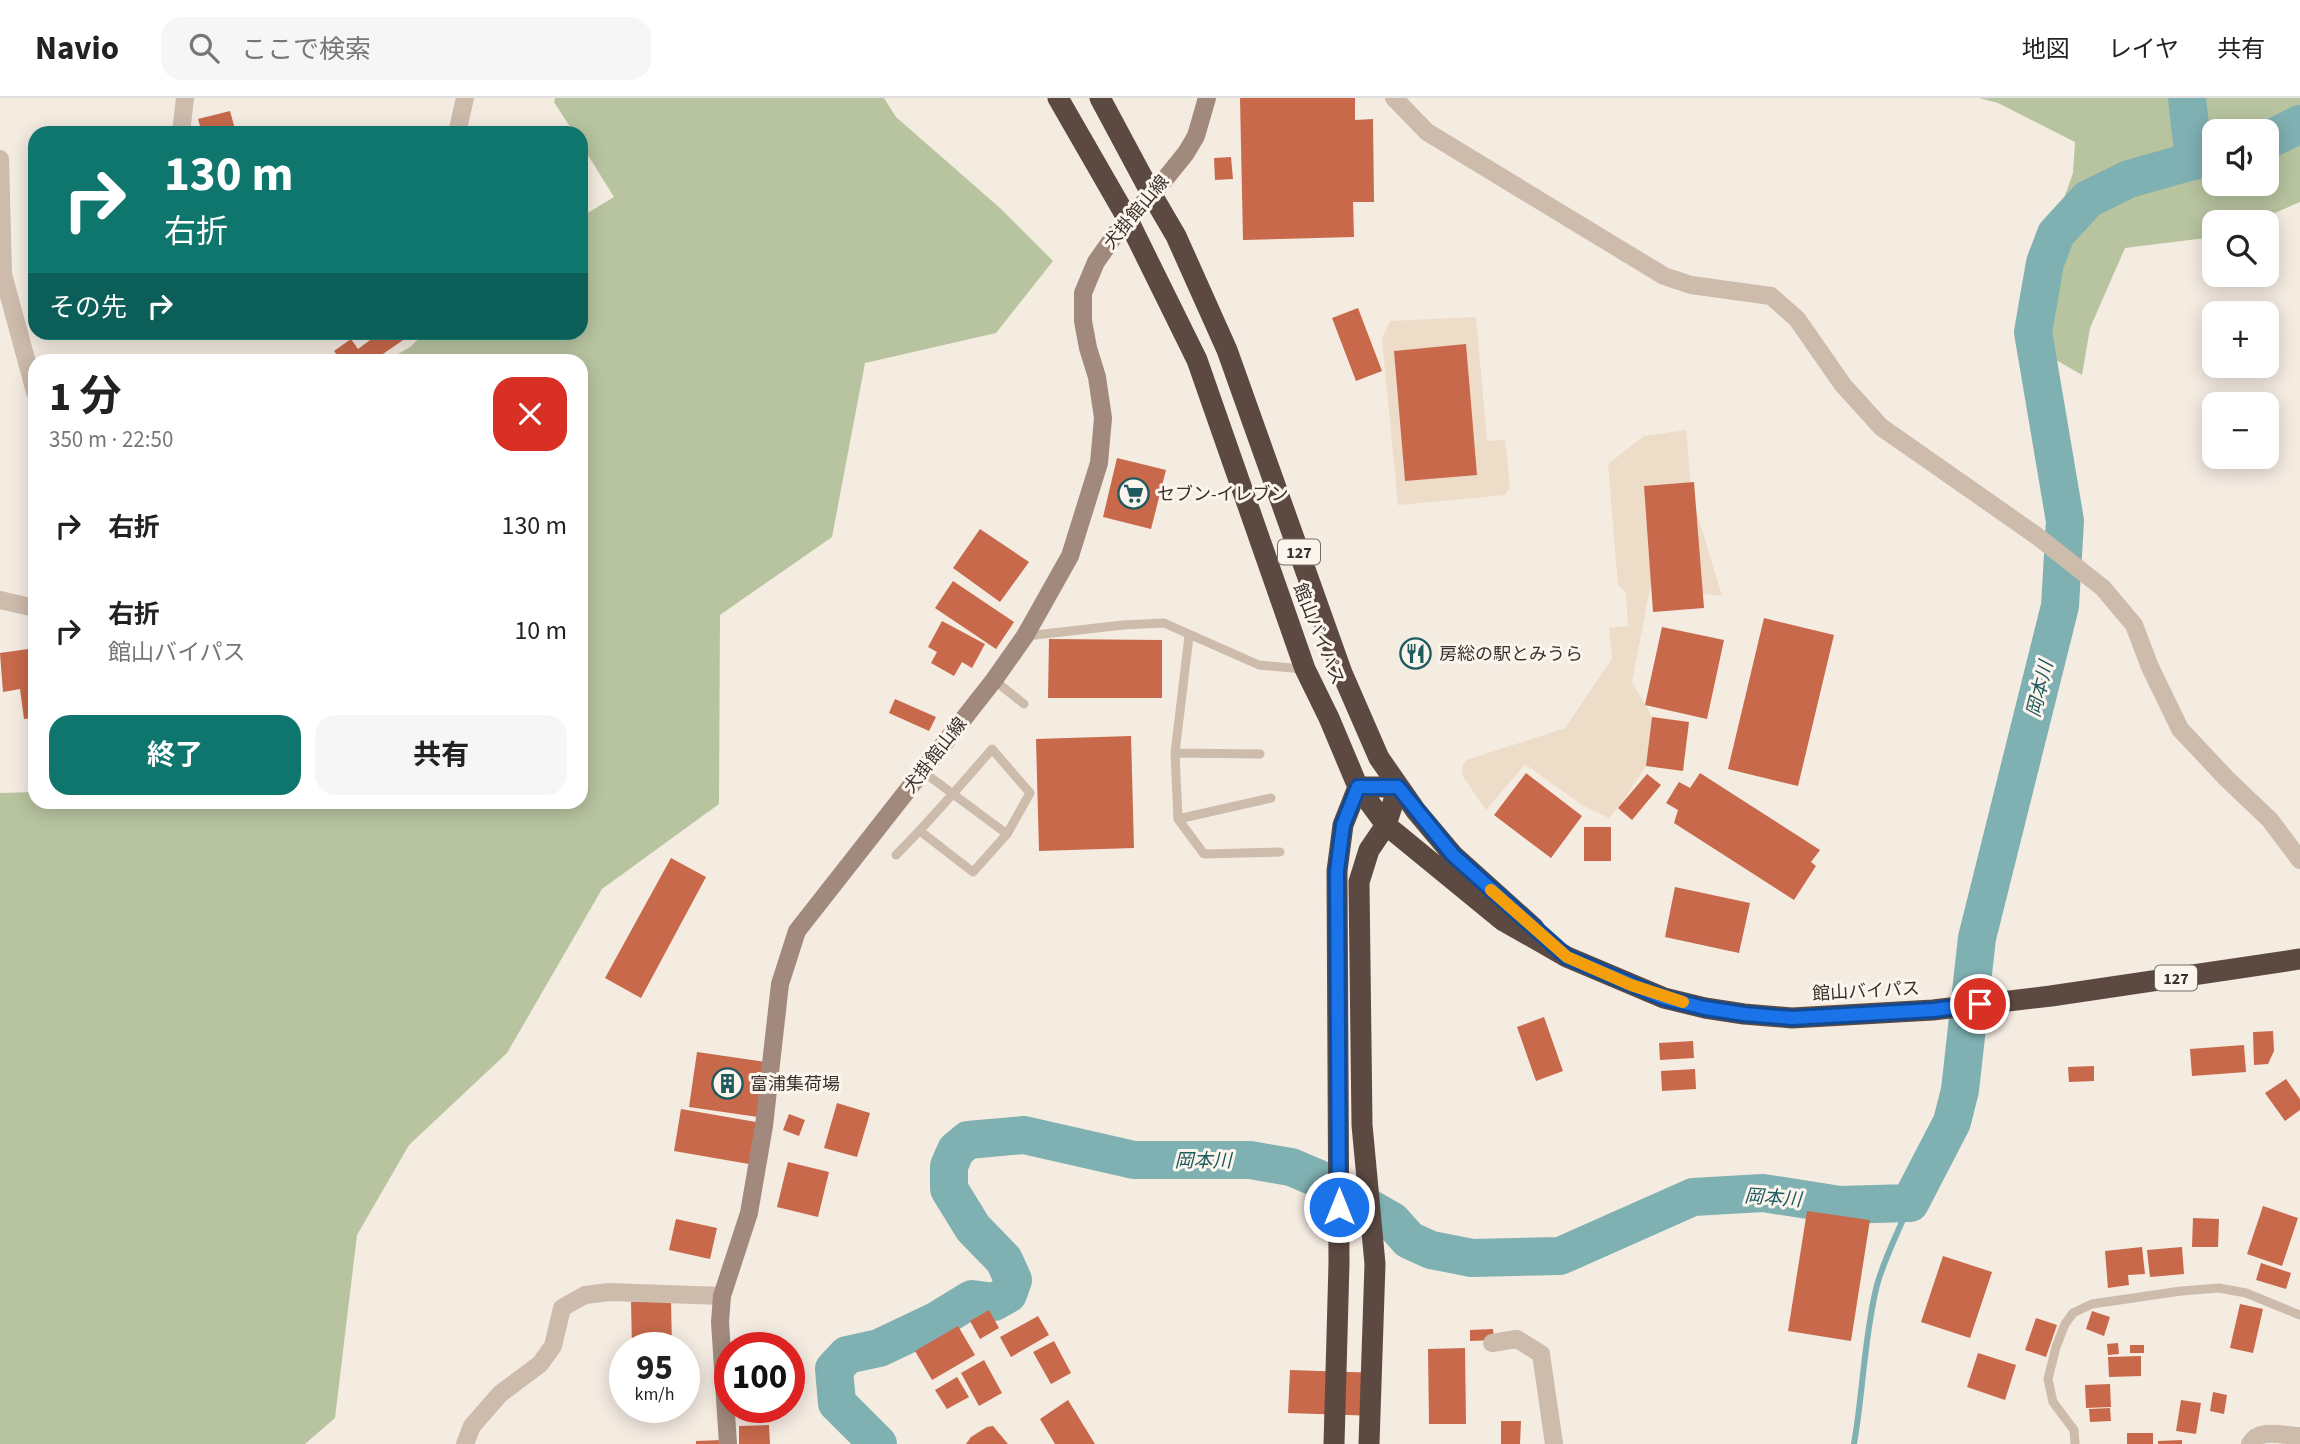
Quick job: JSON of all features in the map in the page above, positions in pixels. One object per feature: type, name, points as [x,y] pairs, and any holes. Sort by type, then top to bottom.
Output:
[{"type":"highway","name":"館山バイパス","points":[[1058,98],[1127,218],[1197,360],[1305,669],[1358,787],[1386,825],[1502,920],[1567,957],[1664,998],[1705,1008],[1792,1018],[1933,1010],[2051,996],[2300,959]]},
{"type":"highway","name":"館山バイパス","points":[[1100,98],[1176,236],[1227,350],[1342,673],[1380,758],[1398,787],[1453,855],[1567,957]]},
{"type":"highway","points":[[1334,1444],[1339,1263],[1337,871],[1343,825],[1358,787],[1398,787],[1386,825],[1369,850],[1359,881],[1362,1125],[1375,1264],[1369,1444]]},
{"type":"main road","name":"犬掛館山線","points":[[728,1444],[720,1322],[722,1296],[749,1213],[764,1126],[780,984],[797,930],[994,680],[1025,636],[1070,556],[1099,463],[1103,418],[1097,377],[1083,321],[1083,293],[1096,262],[1127,218],[1152,195],[1196,136],[1207,98]]},
{"type":"street","points":[[182,126],[185,98]]},
{"type":"street","points":[[459,126],[465,98]]},
{"type":"street","points":[[1394,98],[1427,132],[1664,276],[1691,285],[1771,296],[1797,318],[1843,385],[1881,427],[2037,536],[2103,588],[2134,625],[2150,667],[2180,729],[2270,820],[2300,860]]},
{"type":"street","points":[[0,159],[3,274],[28,366]]},
{"type":"street","points":[[0,600],[28,606]]},
{"type":"street","points":[[465,1444],[472,1426],[500,1394],[540,1364],[553,1346],[562,1308],[585,1295],[609,1292],[722,1296]]},
{"type":"street","points":[[1492,1343],[1517,1339],[1541,1354],[1554,1444]]},
{"type":"street","points":[[2250,1444],[2262,1433],[2300,1436]]},
{"type":"lane","points":[[1025,636],[1164,623],[1259,665],[1305,669]]},
{"type":"lane","points":[[1189,636],[1175,753],[1178,820],[1204,854],[1280,852]]},
{"type":"lane","points":[[994,680],[1024,704]]},
{"type":"lane","points":[[896,855],[992,749],[1030,793],[1007,834],[973,872],[920,831]]},
{"type":"lane","points":[[1175,753],[1260,754]]},
{"type":"lane","points":[[922,771],[1007,834]]},
{"type":"lane","points":[[1178,820],[1271,798]]},
{"type":"lane","points":[[2076,1444],[2074,1430],[2053,1402],[2048,1379],[2056,1347],[2065,1324],[2073,1313],[2092,1304],[2219,1288],[2246,1293],[2300,1315]]},
{"type":"green space","points":[[555,98],[884,98],[896,117],[1000,208],[1053,261],[996,333],[865,363],[832,537],[720,615],[719,804],[602,889],[507,1053],[409,1145],[357,1235],[335,1418],[305,1444],[0,1444],[0,793],[28,792],[28,809],[588,809],[588,354],[398,354],[418,340],[588,340],[588,213],[614,197],[588,155],[588,126],[569,126],[554,102]]},
{"type":"green space","points":[[1979,98],[2300,98],[2300,202],[2279,211],[2202,210],[2202,238],[2125,248],[2090,328],[2082,375],[2015,336],[2073,173],[2075,142],[1998,103]]},
{"type":"shaded area","points":[[1476,317],[1487,441],[1505,440],[1510,487],[1505,495],[1398,505],[1382,339],[1390,321]]},
{"type":"shaded area","points":[[1686,430],[1692,497],[1722,596],[1650,588],[1632,682],[1652,717],[1646,766],[1609,818],[1582,805],[1525,764],[1486,810],[1462,775],[1463,765],[1467,760],[1565,728],[1612,659],[1609,628],[1628,626],[1626,592],[1618,585],[1608,464],[1644,436]]},
{"type":"building","points":[[1240,98],[1355,98],[1355,120],[1373,119],[1374,202],[1353,202],[1354,237],[1243,240]]},
{"type":"building","points":[[230,111],[234,126],[200,126],[198,119]]},
{"type":"building","points":[[1231,157],[1233,179],[1215,180],[1214,158]]},
{"type":"building","points":[[1358,308],[1382,371],[1356,381],[1332,318]]},
{"type":"building","points":[[350,340],[358,349],[370,340],[403,340],[383,354],[336,354],[334,351]]},
{"type":"building","points":[[1466,344],[1477,475],[1405,481],[1394,351]]},
{"type":"building","name":"セブン-イレブン","points":[[1117,458],[1166,470],[1151,529],[1103,517]]},
{"type":"building","points":[[1694,482],[1704,608],[1653,612],[1644,486]]},
{"type":"building","points":[[980,529],[1029,562],[1000,602],[953,568]]},
{"type":"building","points":[[953,581],[1014,622],[996,649],[935,608]]},
{"type":"building","points":[[1764,618],[1834,635],[1798,786],[1728,769]]},
{"type":"building","points":[[942,621],[985,644],[972,668],[962,662],[954,676],[931,663],[937,652],[928,647]]},
{"type":"building","points":[[1662,627],[1724,640],[1707,719],[1645,705]]},
{"type":"building","points":[[1049,639],[1162,640],[1162,698],[1048,698]]},
{"type":"building","points":[[28,649],[28,719],[24,719],[20,689],[3,692],[0,653]]},
{"type":"building","points":[[895,699],[936,717],[929,731],[889,713]]},
{"type":"building","points":[[1652,717],[1689,722],[1683,771],[1646,766]]},
{"type":"building","points":[[1131,736],[1134,848],[1039,851],[1036,739]]},
{"type":"building","points":[[1526,773],[1582,816],[1551,858],[1494,815]]},
{"type":"building","points":[[1700,773],[1820,850],[1811,862],[1816,866],[1794,900],[1674,823],[1678,810],[1666,803],[1679,782],[1690,788]]},
{"type":"building","points":[[1647,774],[1661,785],[1632,820],[1618,808]]},
{"type":"building","points":[[1584,827],[1611,827],[1611,861],[1584,861]]},
{"type":"building","points":[[671,858],[706,877],[641,998],[605,978]]},
{"type":"building","points":[[1675,887],[1750,903],[1739,953],[1665,937]]},
{"type":"building","points":[[1544,1017],[1563,1071],[1536,1081],[1517,1027]]},
{"type":"building","points":[[2273,1031],[2274,1051],[2268,1064],[2254,1065],[2253,1032]]},
{"type":"building","points":[[1693,1041],[1694,1058],[1660,1060],[1659,1043]]},
{"type":"building","points":[[2244,1045],[2246,1072],[2192,1076],[2190,1049]]},
{"type":"building","name":"富浦集荷場","points":[[697,1052],[766,1062],[758,1117],[689,1107]]},
{"type":"building","points":[[2094,1066],[2094,1081],[2069,1082],[2068,1067]]},
{"type":"building","points":[[1695,1069],[1696,1089],[1662,1091],[1661,1071]]},
{"type":"building","points":[[2286,1079],[2300,1099],[2300,1110],[2285,1121],[2265,1093]]},
{"type":"building","points":[[837,1103],[870,1113],[857,1157],[824,1148]]},
{"type":"building","name":"富浦集荷場","points":[[681,1109],[756,1122],[749,1164],[674,1151]]},
{"type":"building","points":[[789,1114],[805,1120],[799,1136],[783,1130]]},
{"type":"building","points":[[788,1162],[829,1172],[818,1217],[777,1207]]},
{"type":"building","points":[[2263,1206],[2298,1218],[2282,1266],[2247,1254]]},
{"type":"building","points":[[1807,1211],[1870,1220],[1851,1341],[1788,1331]]},
{"type":"building","points":[[2193,1218],[2219,1219],[2218,1247],[2192,1247]]},
{"type":"building","points":[[676,1219],[717,1228],[710,1259],[669,1250]]},
{"type":"building","points":[[2142,1247],[2145,1274],[2128,1275],[2129,1285],[2108,1288],[2105,1251]]},
{"type":"building","points":[[2182,1247],[2184,1274],[2150,1277],[2147,1250]]},
{"type":"building","points":[[1943,1256],[1992,1272],[1970,1338],[1921,1322]]},
{"type":"building","points":[[2261,1263],[2291,1273],[2286,1289],[2256,1280]]},
{"type":"building","points":[[671,1301],[672,1332],[632,1332],[631,1302]]},
{"type":"building","points":[[2240,1304],[2263,1309],[2253,1353],[2230,1348]]},
{"type":"building","points":[[989,1310],[999,1328],[980,1339],[970,1321]]},
{"type":"building","points":[[2092,1311],[2110,1317],[2104,1336],[2086,1329]]},
{"type":"building","points":[[1038,1316],[1049,1335],[1011,1357],[1000,1337]]},
{"type":"building","points":[[2036,1318],[2057,1325],[2046,1357],[2025,1350]]},
{"type":"building","points":[[958,1326],[975,1355],[932,1380],[915,1351]]},
{"type":"building","points":[[1493,1329],[1494,1340],[1470,1341],[1470,1330]]},
{"type":"building","points":[[1054,1341],[1071,1373],[1051,1384],[1033,1352]]},
{"type":"building","points":[[2118,1343],[2119,1354],[2108,1355],[2107,1344]]},
{"type":"building","points":[[2130,1345],[2144,1345],[2144,1353],[2130,1353]]},
{"type":"building","points":[[1465,1348],[1466,1424],[1429,1424],[1428,1349]]},
{"type":"building","points":[[1978,1353],[2016,1365],[2005,1400],[1967,1387]]},
{"type":"building","points":[[2141,1356],[2141,1376],[2109,1377],[2108,1357]]},
{"type":"building","points":[[984,1360],[1002,1393],[979,1406],[961,1373]]},
{"type":"building","points":[[1290,1370],[1379,1373],[1378,1416],[1288,1413]]},
{"type":"building","points":[[957,1377],[969,1397],[947,1409],[935,1390]]},
{"type":"building","points":[[2110,1384],[2111,1407],[2086,1408],[2085,1385]]},
{"type":"building","points":[[2213,1392],[2227,1395],[2224,1414],[2210,1411]]},
{"type":"building","points":[[1068,1400],[1095,1444],[1055,1444],[1040,1419]]},
{"type":"building","points":[[2181,1400],[2201,1403],[2196,1434],[2176,1431]]},
{"type":"building","points":[[2110,1408],[2111,1421],[2090,1422],[2089,1409]]},
{"type":"building","points":[[1501,1421],[1521,1421],[1520,1444],[1501,1444]]},
{"type":"building","points":[[769,1425],[770,1444],[739,1444],[739,1426]]},
{"type":"building","points":[[993,1426],[1008,1444],[966,1444],[971,1437]]},
{"type":"building","points":[[2127,1433],[2153,1433],[2153,1444],[2127,1444]]},
{"type":"building","points":[[722,1440],[722,1444],[696,1444],[696,1441]]},
{"type":"building","points":[[2182,1440],[2182,1444],[2158,1444],[2158,1441]]},
{"type":"waterway","points":[[2187,98],[2194,161]]},
{"type":"waterway","name":"岡本川","points":[[2279,134],[2300,124]]},
{"type":"waterway","name":"岡本川","points":[[878,1444],[837,1403],[834,1369],[847,1355],[879,1348],[936,1321],[972,1299],[994,1302],[1008,1294],[1013,1280],[1004,1260],[973,1228],[949,1189],[949,1166],[956,1150],[968,1140],[1024,1135],[1134,1160],[1250,1160],[1291,1167],[1317,1178],[1392,1221],[1409,1240],[1431,1250],[1472,1258],[1560,1256],[1693,1197],[1763,1193],[1840,1205],[1910,1203],[1952,1122],[1960,1090],[1977,938],[2060,606],[2065,521],[2033,332],[2045,263],[2056,234],[2088,199],[2129,179],[2202,158]]},
{"type":"waterway","points":[[1854,1444],[1876,1289],[1910,1203]]},
{"type":"slow traffic","points":[[1491,890],[1567,957],[1664,998],[1683,1002]]},
{"type":"place","name":"セブン-イレブン","points":[[1134,494]]},
{"type":"place","name":"房総の駅とみうら","points":[[1416,654]]},
{"type":"place","name":"富浦集荷場","points":[[727,1084]]},
{"type":"route","points":[[1339,1207],[1337,871],[1343,825],[1358,787],[1398,787],[1453,855],[1567,957],[1664,998],[1705,1008],[1792,1018],[1933,1010],[1980,1004]]}]
